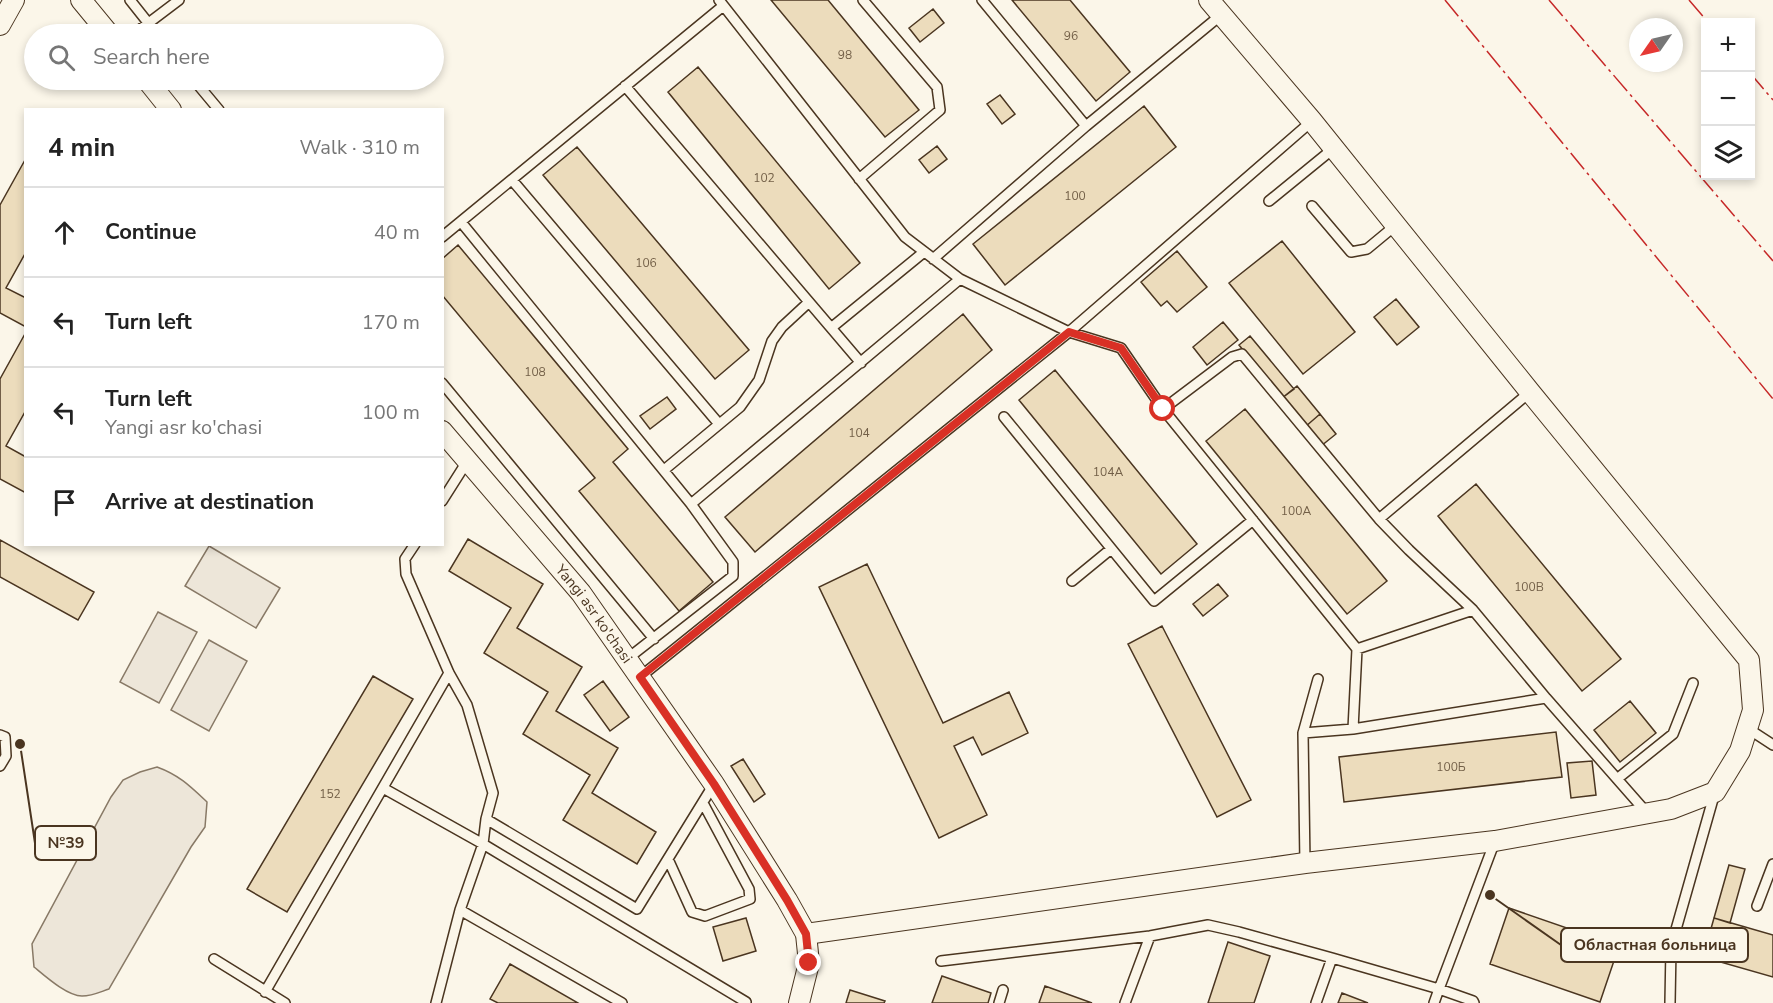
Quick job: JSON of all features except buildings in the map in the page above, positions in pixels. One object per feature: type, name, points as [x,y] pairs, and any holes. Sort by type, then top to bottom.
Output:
[{"type":"street","points":[[0,24],[14,0]]},
{"type":"street","points":[[81,0],[101,24]]},
{"type":"street","points":[[806,934],[1305,863],[1495,842],[1671,809],[1715,792],[1740,751],[1753,710],[1749,660],[1312,121],[1215,8]]},
{"type":"street","points":[[155,90],[169,108]]},
{"type":"street","name":"Yangi asr ko'chasi","points":[[444,433],[581,592],[714,784],[787,900],[806,934],[809,963],[799,1003]]},
{"type":"lane","points":[[130,0],[149,24],[178,0]]},
{"type":"lane","points":[[859,179],[940,110],[937,87],[863,0]]},
{"type":"lane","points":[[982,0],[1086,126]]},
{"type":"lane","points":[[444,235],[626,86],[721,3],[904,237],[960,279],[1069,332],[1121,348],[1163,409],[1358,650],[1353,729]]},
{"type":"lane","points":[[933,258],[1086,126],[1215,8]]},
{"type":"lane","points":[[626,86],[861,363]]},
{"type":"lane","points":[[202,90],[217,108]]},
{"type":"lane","points":[[640,677],[1069,332],[1312,121]]},
{"type":"lane","points":[[1269,201],[1334,148]]},
{"type":"lane","points":[[512,180],[719,424]]},
{"type":"lane","points":[[1312,206],[1350,252],[1367,249],[1396,225]]},
{"type":"lane","points":[[461,222],[664,470],[734,562],[733,576],[627,659]]},
{"type":"lane","points":[[831,328],[924,252]]},
{"type":"lane","points":[[691,504],[960,279]]},
{"type":"lane","points":[[664,470],[740,407],[759,380],[772,341],[782,327],[809,302]]},
{"type":"lane","points":[[1163,409],[1232,357],[1242,354],[1379,519],[1473,610],[1546,698],[1647,813]]},
{"type":"lane","points":[[444,385],[654,639]]},
{"type":"lane","points":[[1379,519],[1530,392]]},
{"type":"lane","points":[[1004,417],[1154,601],[1253,520]]},
{"type":"lane","points":[[444,498],[468,460]]},
{"type":"lane","points":[[414,546],[405,559],[406,574],[449,673],[466,705],[493,793],[486,819],[483,844],[460,910],[436,1003]]},
{"type":"lane","points":[[1072,581],[1111,549]]},
{"type":"lane","points":[[1358,650],[1473,610]]},
{"type":"lane","points":[[266,992],[449,673]]},
{"type":"lane","points":[[1305,863],[1304,733],[1318,679]]},
{"type":"lane","points":[[1617,779],[1673,734],[1693,683]]},
{"type":"lane","points":[[1304,733],[1353,729],[1546,698]]},
{"type":"lane","points":[[1747,728],[1773,745]]},
{"type":"lane","points":[[0,735],[4,737],[6,756],[0,766]]},
{"type":"lane","points":[[486,819],[637,909],[714,784]]},
{"type":"lane","points":[[383,788],[483,844],[746,1002]]},
{"type":"lane","points":[[1670,1003],[1671,947],[1715,792]]},
{"type":"lane","points":[[668,859],[692,912],[705,916],[750,899],[749,889],[703,803]]},
{"type":"lane","points":[[1434,1003],[1495,842]]},
{"type":"lane","points":[[1756,906],[1773,864]]},
{"type":"lane","points":[[460,910],[622,1003]]},
{"type":"lane","points":[[942,961],[1150,936],[1208,925],[1439,989],[1474,1003]]},
{"type":"lane","points":[[1125,1003],[1150,936]]},
{"type":"lane","points":[[1316,1003],[1332,958]]},
{"type":"lane","points":[[214,959],[285,1003]]},
{"type":"lane","points":[[999,1003],[1003,990]]},
{"type":"shaded area","points":[[209,546],[280,588],[256,628],[185,586]]},
{"type":"shaded area","points":[[158,612],[197,632],[159,703],[120,682]]},
{"type":"shaded area","points":[[209,640],[247,661],[209,731],[171,710]]},
{"type":"shaded area","points":[[157,767],[178,777],[207,802],[205,827],[191,847],[109,989],[82,996],[70,993],[34,967],[32,944],[111,797],[123,780]]},
{"type":"power","points":[[1445,0],[1773,399]]},
{"type":"power","points":[[1549,0],[1773,261]]},
{"type":"power","points":[[1689,0],[1705,18]]},
{"type":"power","points":[[1755,79],[1773,100]]},
{"type":"place","name":"№39","points":[[20,744]]},
{"type":"place","name":"Областная больница","points":[[1490,895]]},
{"type":"route","points":[[809,963],[806,934],[787,900],[714,784],[640,677],[1069,332],[1121,348],[1163,409]]}]
